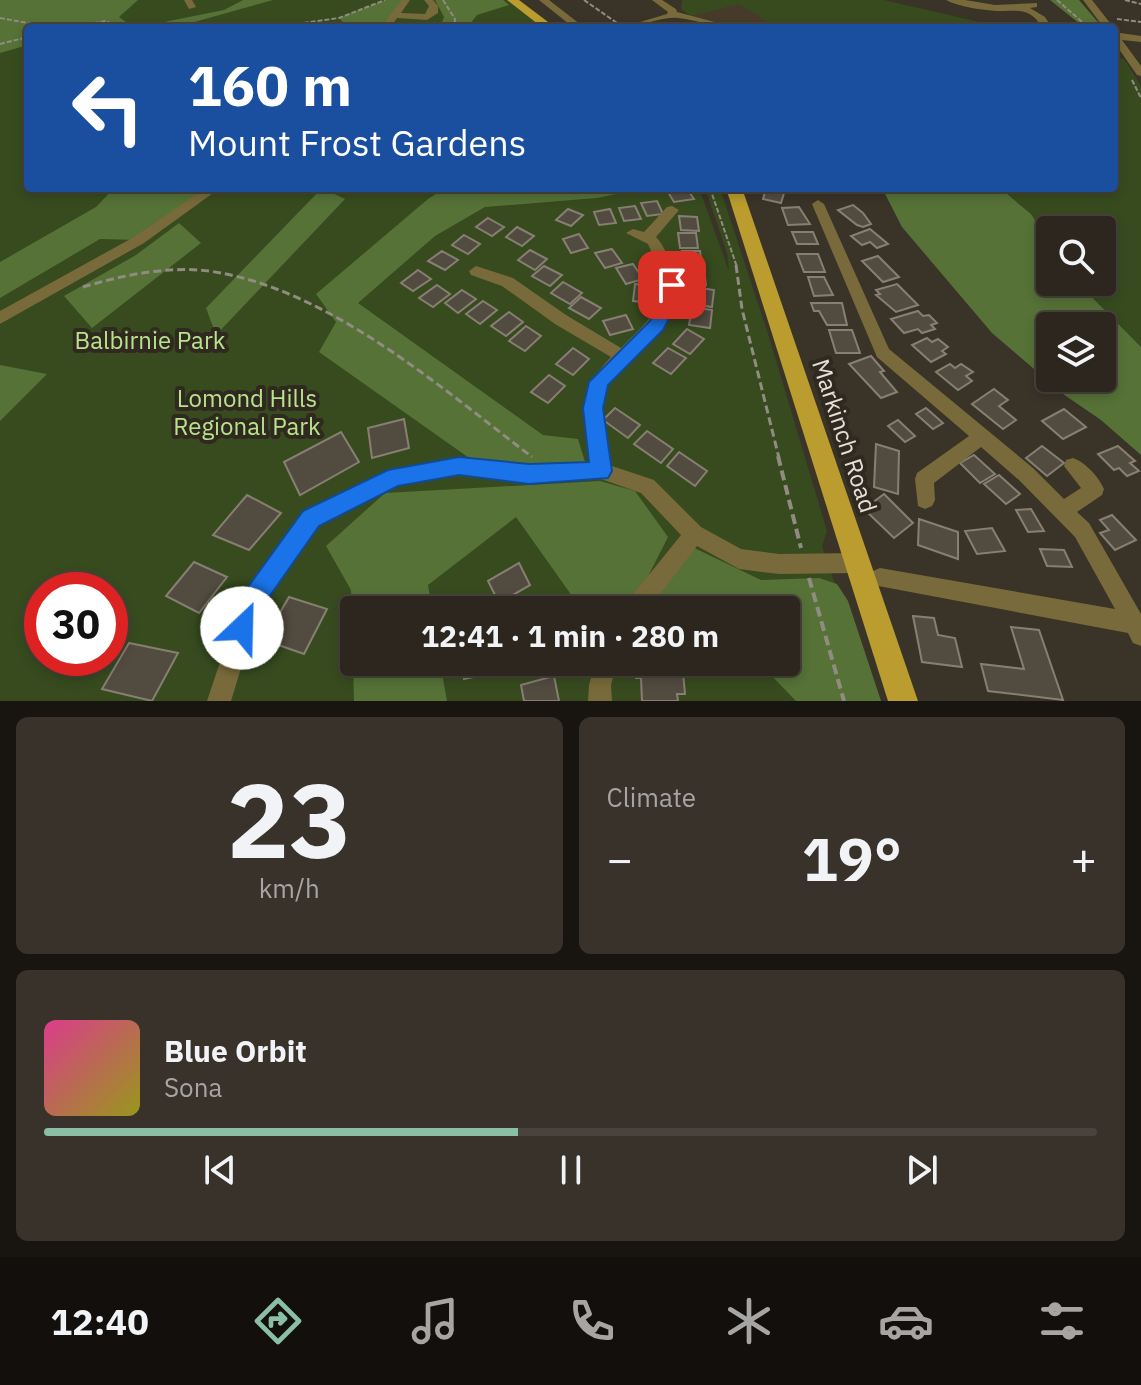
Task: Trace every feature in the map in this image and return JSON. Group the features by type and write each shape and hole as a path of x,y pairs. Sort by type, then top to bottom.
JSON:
{"main road":[{"path":"512,0 543,24"},
{"name":"Markinch Road","path":"735,192 903,701"}],"street":[{"path":"388,24 406,0"},
{"path":"395,15 427,17 433,13 434,6 428,0"},
{"path":"543,0 575,24"},
{"path":"656,0 672,12 717,24"},
{"path":"672,12 675,0"},
{"path":"950,0 995,8 1029,6 1045,24"},
{"path":"1087,0 1106,24"},
{"path":"645,24 672,12"},
{"path":"699,19 704,24"},
{"path":"1118,36 1141,39"},
{"path":"1118,41 1141,73"},
{"path":"0,318 139,240 208,192"},
{"path":"818,204 883,353 1026,474 1082,530 1138,630"},
{"path":"601,471 593,408 599,382 622,356 656,326 667,307 672,285 653,241 640,236 672,210"},
{"path":"476,271 495,274 520,288 549,312 622,356"},
{"path":"925,500 924,479 980,438"},
{"path":"219,701 250,604 311,518 395,477 459,466 529,474 601,471 647,486 694,534 739,559 805,565 858,563"},
{"path":"1063,511 1095,489 1073,466"},
{"path":"646,596 694,534"},
{"path":"880,578 1138,630"},
{"path":"600,701 602,676"}],"path":[{"path":"297,24 339,18 385,0"},
{"path":"443,0 455,19 454,24"},
{"path":"584,0 618,24"},
{"path":"1057,0 1084,24"},
{"path":"1125,0 1141,4"},
{"path":"0,18 34,24"},
{"path":"1101,18 1141,22"},
{"path":"89,24 106,21 112,24"},
{"path":"0,44 24,38"},
{"path":"712,192 742,283 742,309 805,565 844,701"},
{"path":"71,291 136,275 178,271 221,273 257,283 299,299 348,328 414,371 553,473"}],"shaded area":[{"path":"739,3 771,24 700,24 691,16"}],"green space":[{"name":"Lomond Hills Regional Park","path":"0,0 515,0 542,24 24,24 24,192 700,192 729,271 727,253 706,192 721,192 827,531 822,546 875,701 0,701"},
{"path":"0,0 138,0 119,17 129,24 24,24 24,46 0,53"},
{"path":"243,0 273,0 187,24 154,24 224,10"},
{"path":"385,0 406,0 388,24 344,24 339,18"},
{"path":"435,0 503,0 509,5 477,15 470,24 441,24 444,17"},
{"path":"682,0 884,0 988,24 771,24 739,4 691,16 681,9"},
{"path":"1050,0 1079,0 1100,24 1080,24"},
{"path":"1118,57 1125,60 1141,86 1141,347 1116,322 1116,312 1107,312 1091,296 1116,296 1116,216 1036,216 1036,222 1005,192 1118,192"},
{"path":"110,192 208,192 139,240 100,239 0,298 0,262 96,207"},
{"path":"318,192 330,192 345,199 216,335 206,308"},
{"path":"439,192 626,192 597,198 485,207 435,236 358,303 543,435 578,439 585,462 527,465 472,460 319,352 336,322 316,294"},
{"path":"884,192 1005,192 1031,214 1036,222 1036,296 1091,296 1107,312 1036,312 1036,371 992,333 902,227"},
{"path":"179,223 201,243 92,328 64,296 136,255"},
{"path":"1116,322 1141,347 1141,455 1101,420 1061,392 1116,392"},
{"path":"0,365 47,374 0,421"},
{"path":"600,481 635,491 668,537 638,596 572,596 516,517 428,585 430,596 351,596 351,590 326,546 385,493"},
{"path":"686,544 761,580 819,578 837,584 848,601 881,701 796,701 772,676 800,676 800,596 646,596"},
{"path":"353,676 443,676 447,701 354,701"}],"building":[{"path":"668,192 689,192 694,199 674,202"},
{"path":"765,192 784,192 781,203 763,199"},
{"path":"657,201 663,214 647,216 641,203"},
{"path":"853,205 871,224 863,227 857,225 838,210"},
{"path":"635,206 641,219 624,221 619,208"},
{"path":"799,207 810,224 788,225 782,208"},
{"path":"568,209 583,215 571,226 556,220"},
{"path":"610,209 616,223 599,225 594,212"},
{"path":"679,216 697,217 699,231 681,230"},
{"path":"488,218 504,227 492,236 476,227"},
{"path":"517,227 534,236 522,246 506,237"},
{"path":"870,229 888,244 877,248 870,242 862,245 851,236"},
{"path":"792,232 813,232 818,244 797,244"},
{"path":"678,233 696,233 698,248 680,248"},
{"path":"579,234 588,248 571,253 563,239"},
{"path":"464,235 480,244 468,254 452,245"},
{"path":"612,249 622,263 605,268 595,253"},
{"path":"530,250 547,259 535,270 518,260"},
{"path":"442,251 458,260 445,270 428,261"},
{"path":"682,251 700,251 702,267 684,266"},
{"path":"797,254 818,254 825,272 804,272"},
{"path":"878,256 899,277 883,282 862,261"},
{"path":"633,264 643,279 626,284 616,268"},
{"path":"544,266 562,275 550,286 532,276"},
{"path":"685,268 704,269 706,285 687,285"},
{"path":"418,270 431,279 413,291 401,283"},
{"path":"808,277 824,277 833,295 814,296"},
{"path":"563,282 582,293 570,304 551,293"},
{"path":"635,284 655,286 653,303 633,301"},
{"path":"897,284 918,305 896,312 876,295 880,294 876,290"},
{"path":"437,285 450,294 433,307 419,298"},
{"path":"694,287 714,290 712,307 692,304"},
{"path":"462,290 476,299 458,313 445,303"},
{"path":"581,297 601,308 589,319 569,308"},
{"path":"483,301 497,310 480,324 466,314"},
{"path":"811,303 842,303 847,325 827,325"},
{"path":"692,307 712,310 710,328 689,325"},
{"path":"918,311 923,316 929,315 937,323 931,325 935,329 904,333 891,319"},
{"path":"509,312 523,322 506,336 491,326"},
{"path":"626,315 633,329 610,335 603,321"},
{"path":"526,326 541,336 525,351 509,341"},
{"path":"687,329 704,339 690,354 673,344"},
{"path":"829,330 852,330 860,353 836,353"},
{"path":"927,338 932,342 938,339 948,347 942,351 946,354 931,362 912,345"},
{"path":"573,348 589,359 573,375 556,364"},
{"path":"668,348 686,358 671,374 653,363"},
{"path":"871,356 897,392 881,398 849,364"},
{"path":"950,364 955,368 961,364 973,372 966,376 972,381 958,390 936,372"},
{"path":"549,375 565,386 548,403 531,392"},
{"path":"994,389 1008,400 999,406 1016,420 1003,429 972,404"},
{"path":"615,408 640,425 628,438 603,420"},
{"path":"926,408 943,423 933,429 916,414"},
{"path":"1064,409 1086,427 1063,439 1042,421"},
{"path":"404,419 409,448 372,458 368,428"},
{"path":"898,420 915,436 905,442 888,426"},
{"path":"647,431 673,449 661,463 634,444"},
{"path":"341,432 359,462 300,495 284,462"},
{"path":"876,444 899,451 898,494 874,487"},
{"path":"1042,446 1064,463 1047,476 1026,458"},
{"path":"1118,446 1135,461 1130,463 1139,471 1127,476 1119,468 1114,470 1098,454"},
{"path":"679,452 707,471 695,486 667,466"},
{"path":"974,455 995,474 980,483 960,463"},
{"path":"999,475 1020,494 1006,504 984,484"},
{"path":"884,494 913,523 894,538 864,509"},
{"path":"247,495 281,513 249,550 213,535"},
{"path":"1031,509 1044,531 1028,532 1016,510"},
{"path":"1112,515 1136,540 1115,550 1100,533 1109,530 1100,520"},
{"path":"919,519 958,532 958,559 918,545"},
{"path":"992,528 1005,551 977,554 965,531"},
{"path":"1040,549 1064,550 1072,567 1047,566"},
{"path":"194,562 227,577 199,613 166,596"},
{"path":"519,563 530,585 511,596 496,596 488,581"},
{"path":"289,597 327,609 304,654 264,640"},
{"path":"913,616 934,618 938,635 955,638 962,667 922,662"},
{"path":"1011,627 1039,630 1063,700 988,691 981,664 1024,669"},
{"path":"128,645 178,653 152,701 102,689 110,676 128,676"},
{"path":"554,676 559,701 524,701 521,685"},
{"path":"683,676 685,694 677,694 678,701 642,701 641,678 636,678"}],"route":[{"path":"242,628 250,604 311,518 395,477 459,466 529,474 601,471 593,408 599,382 622,356 656,326 667,307 672,285"}],"park label":[{"name":"Balbirnie Park","path":"150,341"}]}
